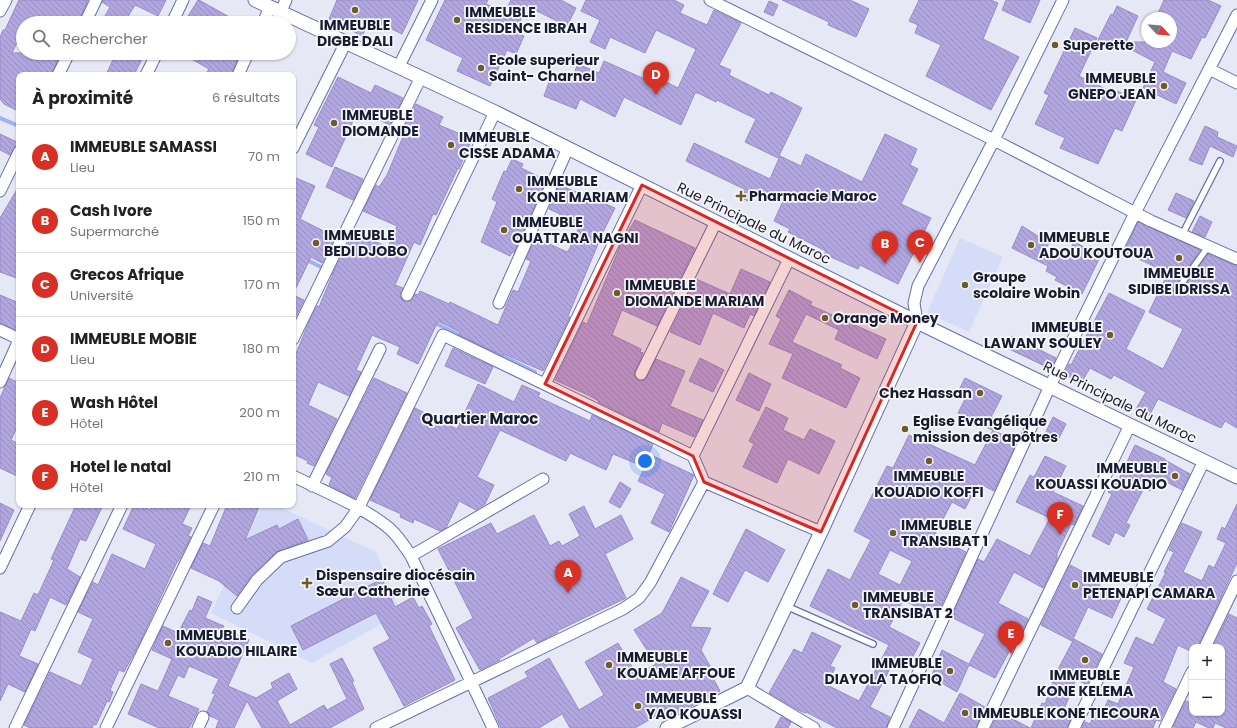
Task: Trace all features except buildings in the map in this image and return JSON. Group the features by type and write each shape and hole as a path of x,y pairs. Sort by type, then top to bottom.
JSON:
{"street":[{"path":"0,11 6,0"},
{"path":"88,16 96,0"},
{"path":"175,16 183,0"},
{"name":"Rue Principale du Maroc","path":"255,0 279,6 346,42 400,66 495,112 917,322 1237,477"},
{"path":"400,66 432,0"},
{"path":"710,0 994,140 1134,213 1237,260"},
{"path":"667,728 747,688 821,532 917,322 914,303 916,290 994,140 1062,0"},
{"path":"269,16 279,6"},
{"path":"893,728 1050,386 1134,213 1237,15"},
{"path":"296,142 346,42"},
{"path":"60,72 66,60"},
{"path":"148,72 154,60"},
{"path":"239,72 245,60"},
{"path":"1209,69 1237,83"},
{"path":"296,333 421,77"},
{"path":"407,295 495,112"},
{"path":"499,303 568,148"},
{"path":"0,191 16,158"},
{"path":"545,384 642,185"},
{"path":"641,374 716,222"},
{"path":"693,456 789,259"},
{"path":"0,330 16,338"},
{"path":"237,608 256,580 281,557 328,541 345,527 358,509 443,335 693,456 704,482 821,532"},
{"path":"0,382 16,347"},
{"path":"312,486 380,349"},
{"path":"983,728 1130,425"},
{"path":"1074,728 1204,461"},
{"path":"296,478 358,509 389,528 398,537 411,556 493,728"},
{"path":"411,556 543,479"},
{"path":"376,728 623,609 639,598 650,582 704,482"},
{"path":"0,568 29,508"},
{"path":"15,728 121,508"},
{"path":"106,728 213,508"},
{"path":"1206,644 1237,581"},
{"path":"1165,728 1189,678"},
{"path":"747,688 814,728"},
{"path":"198,728 204,717"}],"lane":[{"path":"1182,235 1220,161"},
{"path":"1177,290 1208,247"},
{"path":"786,606 873,644"}],"highlighted area":[{"path":"642,185 917,322 821,532 704,482 693,456 545,384"}],"shaded area":[{"name":"Groupe scolaire Wobin","path":"960,238 1003,257 969,332 927,313"},
{"name":"Dispensaire diocésain Sœur Catherine","path":"261,508 282,508 376,552 401,613 312,663 211,613"}],"waterway":[{"path":"0,118 16,125"},
{"path":"305,259 337,275"},
{"path":"433,322 535,372"}],"place":[{"name":"IMMEUBLE DIGBE DALI","path":"355,10"},
{"name":"IMMEUBLE RESIDENCE IBRAH","path":"457,20"},
{"name":"Superette","path":"1055,45"},
{"name":"Ecole superieur Saint- Charnel","path":"481,68"},
{"name":"IMMEUBLE GNEPO JEAN","path":"1164,86"},
{"name":"IMMEUBLE MOBIE","path":"656,95"},
{"name":"IMMEUBLE DIOMANDE","path":"334,123"},
{"name":"IMMEUBLE CISSE ADAMA","path":"451,145"},
{"name":"IMMEUBLE KONE MARIAM","path":"519,189"},
{"name":"Pharmacie Maroc","path":"741,196"},
{"name":"IMMEUBLE OUATTARA NAGNI","path":"504,230"},
{"name":"IMMEUBLE BEDI DJOBO","path":"316,243"},
{"name":"IMMEUBLE ADOU KOUTOUA","path":"1031,245"},
{"name":"IMMEUBLE SIDIBE IDRISSA","path":"1179,258"},
{"name":"Grecos Afrique","path":"920,263"},
{"name":"Cash Ivore","path":"885,264"},
{"name":"Groupe scolaire Wobin","path":"965,285"},
{"name":"IMMEUBLE DIOMANDE MARIAM","path":"617,293"},
{"name":"Orange Money","path":"825,318"},
{"name":"IMMEUBLE LAWANY SOULEY","path":"1110,335"},
{"name":"Chez Hassan","path":"980,393"},
{"name":"Eglise Evangélique mission des apôtres","path":"905,429"},
{"name":"IMMEUBLE KOUADIO KOFFI","path":"929,461"},
{"name":"IMMEUBLE KOUASSI KOUADIO","path":"1175,476"},
{"name":"IMMEUBLE TRANSIBAT 1","path":"893,533"},
{"name":"Hotel le natal","path":"1060,535"},
{"name":"Dispensaire diocésain Sœur Catherine","path":"307,583"},
{"name":"IMMEUBLE PETENAPI CAMARA","path":"1075,585"},
{"name":"IMMEUBLE SAMASSI","path":"568,593"},
{"name":"IMMEUBLE TRANSIBAT 2","path":"855,605"},
{"name":"IMMEUBLE KOUADIO HILAIRE","path":"168,643"},
{"name":"Wash Hôtel","path":"1011,654"},
{"name":"IMMEUBLE KONE KELEMA","path":"1085,660"},
{"name":"IMMEUBLE KOUAME AFFOUE","path":"609,665"},
{"name":"IMMEUBLE DIAYOLA TAOFIQ","path":"950,671"},
{"name":"IMMEUBLE YAO KOUASSI","path":"638,706"},
{"name":"IMMEUBLE KONE TIECOURA","path":"965,713"}],"district":[{"name":"Quartier Maroc","path":"480,419"}]}
